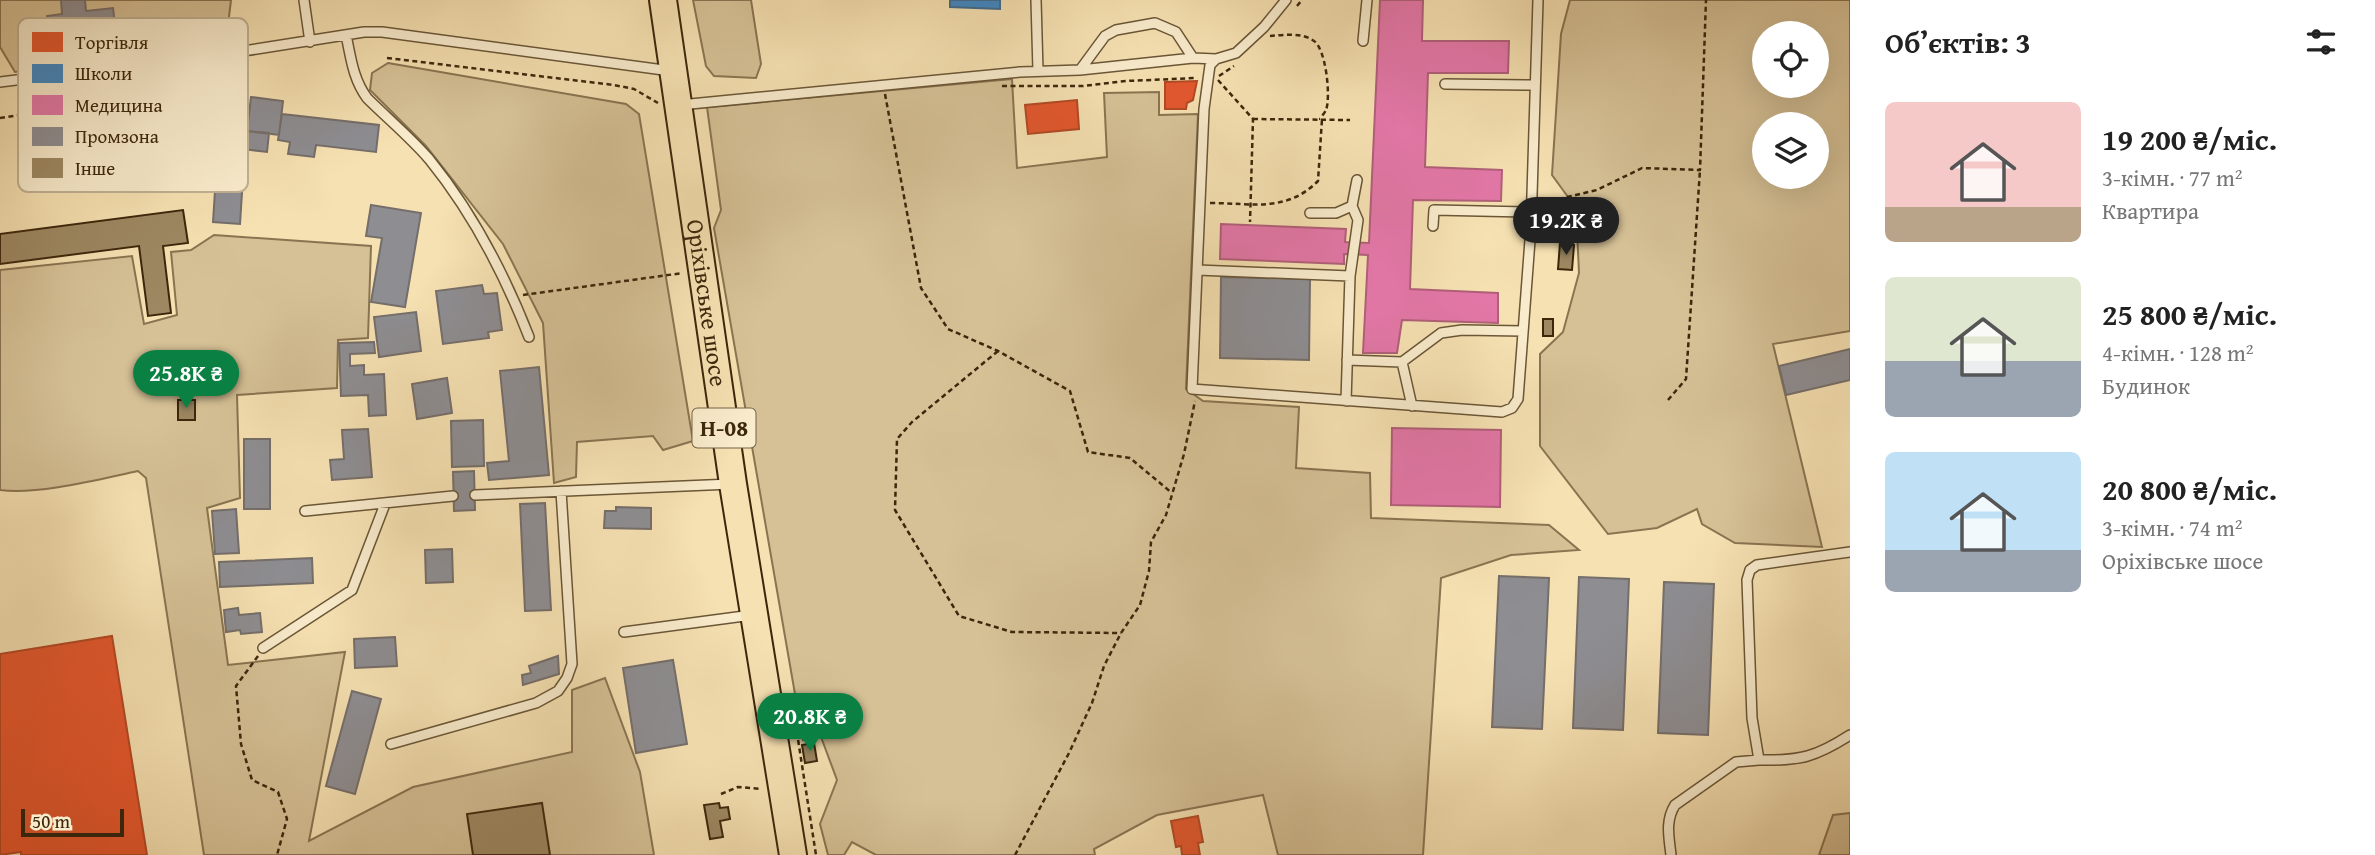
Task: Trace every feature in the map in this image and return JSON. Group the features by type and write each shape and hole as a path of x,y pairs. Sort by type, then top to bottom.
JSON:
{"main road":[{"name":"Оріхівське шосе","path":"663,0 673,72 670,105 793,855"}],"lane":[{"path":"304,0 310,41"},
{"path":"1036,0 1038,71"},
{"path":"670,105 883,84 1080,70 1193,58 1216,59 1236,53 1264,27 1286,0"},
{"path":"1363,41 1367,0"},
{"path":"1216,59 1210,65 1204,108 1192,389 1502,412 1512,408 1518,399 1531,208 1538,0"},
{"path":"1080,70 1105,36 1116,30 1155,23 1176,32 1193,58"},
{"path":"248,50 382,32 673,72"},
{"path":"346,35 354,74 360,88 427,157 459,199 488,245 529,337"},
{"path":"0,82 18,80"},
{"path":"1445,84 1535,85"},
{"path":"1346,401 1350,276 1358,220 1352,206 1357,180"},
{"path":"1310,214 1336,213 1352,206"},
{"path":"1433,226 1434,210 1531,208"},
{"path":"1197,270 1350,276"},
{"path":"1347,360 1402,362 1441,333 1475,330 1523,331"},
{"path":"1402,362 1412,406"},
{"path":"475,495 733,484"},
{"path":"391,744 536,703 558,691 567,678 572,664 561,491"},
{"path":"305,510 453,496"},
{"path":"263,648 352,590 385,504"},
{"path":"1759,760 1752,718 1747,580 1750,570 1757,565 1850,552"},
{"path":"624,632 754,615"},
{"path":"1671,855 1668,824 1675,805 1736,762 1796,760 1815,755 1850,736"}],"path":[{"path":"1668,400 1686,379 1700,170 1706,0"},
{"path":"1210,203 1278,204 1308,191 1318,181 1321,119 1326,111 1324,57 1317,42 1303,36 1267,36"},
{"path":"387,58 614,85 634,89 670,105"},
{"path":"1216,77 1253,119 1250,222"},
{"path":"1002,86 1083,86 1196,78"},
{"path":"883,84 921,288 948,330 998,351 1070,391 1088,452 1130,458 1172,493"},
{"path":"0,118 18,115"},
{"path":"1253,119 1350,120"},
{"path":"1531,208 1597,190 1642,168 1700,170"},
{"path":"513,296 684,273"},
{"path":"998,351 912,422 897,439 895,510 959,617 1013,632 1121,633"},
{"path":"1015,855 1069,753 1092,703 1104,666 1121,633 1140,605 1149,572 1152,542 1166,515 1184,454 1197,391"},
{"path":"263,648 236,685 241,744 252,780 278,792 287,819 278,855"},
{"path":"804,772 816,855"},
{"path":"721,794 738,787 782,792"}],"shaded area":[{"path":"0,0 231,0 229,18 18,18 18,72 15,72 0,47"},
{"path":"693,0 751,0 761,64 756,78 714,76 706,66"},
{"path":"1570,0 1850,0 1850,331 1773,344 1822,547 1735,543 1702,524 1697,509 1657,528 1608,534 1540,446 1540,354 1563,332 1579,273 1576,208 1552,175 1561,34"},
{"path":"388,63 626,104 639,114 693,441 663,450 653,436 577,442 576,477 554,483 543,323 503,244 426,146 370,90 372,73"},
{"path":"1012,79 1017,168 1107,157 1104,93 1159,92 1159,115 1198,114 1186,389 1203,401 1299,407 1296,468 1370,473 1371,518 1549,525 1579,550 1511,555 1441,578 1423,855 1278,855 1263,795 1157,815 1094,849 1095,855 876,855 852,842 844,855 828,855 820,824 837,780 821,737 803,740 714,228 721,210 707,107"},
{"path":"214,235 371,246 368,338 338,340 337,388 237,395 240,498 207,508 228,665 345,652 309,841 413,787 572,752 572,690 605,678 640,772 654,855 204,855 146,478 138,471 50,488 0,490 0,270 132,256 144,324 177,315 171,252 191,250"},
{"path":"1850,813 1850,855 1819,855 1833,815"}],"building: Торгівля":[{"path":"1197,81 1193,100 1187,103 1186,109 1165,109 1165,82"},
{"path":"1077,100 1079,129 1028,134 1025,105"},
{"path":"112,636 147,855 21,855 21,852 0,855 0,654"},
{"path":"1198,816 1203,842 1198,843 1200,855 1182,855 1181,846 1176,847 1171,821"}],"building: Школи":[{"path":"950,0 1000,0 1000,9 950,7"}],"building: Медицина":[{"path":"1380,0 1423,0 1422,41 1509,41 1508,73 1428,73 1425,167 1502,170 1501,201 1413,200 1410,289 1498,293 1498,323 1402,320 1397,353 1363,353 1368,255 1344,254 1344,264 1220,259 1221,224 1346,229 1345,242 1369,243"},
{"path":"1392,428 1501,430 1500,507 1391,505"}],"building: Промзона":[{"path":"61,0 85,0 86,11 113,8 114,18 47,18 62,14"},
{"path":"251,97 283,101 279,135 248,131"},
{"path":"282,114 379,125 376,152 316,145 314,157 288,154 290,142 278,140"},
{"path":"248,131 269,133 267,152 248,150"},
{"path":"215,192 242,192 240,224 213,222"},
{"path":"371,205 421,213 405,307 371,302 382,238 366,236"},
{"path":"1221,277 1310,279 1309,360 1220,358"},
{"path":"482,285 484,294 497,293 502,330 488,332 489,338 443,344 436,291"},
{"path":"416,312 421,351 379,357 374,317"},
{"path":"374,342 375,353 350,354 350,366 364,365 364,375 384,374 386,415 369,416 368,395 341,396 339,343"},
{"path":"1850,349 1850,380 1786,395 1779,366"},
{"path":"539,367 549,475 489,480 487,463 509,461 500,371"},
{"path":"447,378 452,413 417,419 412,384"},
{"path":"483,420 484,466 452,467 451,421"},
{"path":"368,429 372,477 332,480 330,460 344,459 342,430"},
{"path":"244,439 270,439 270,509 244,509"},
{"path":"474,471 475,510 454,511 453,472"},
{"path":"545,503 551,610 525,611 520,504"},
{"path":"616,507 651,508 651,529 604,528 605,511 616,511"},
{"path":"236,509 239,553 215,554 212,511"},
{"path":"452,549 453,582 426,583 425,550"},
{"path":"312,558 313,583 220,587 219,562"},
{"path":"1499,576 1549,578 1542,729 1492,727"},
{"path":"1579,577 1629,579 1623,730 1573,728"},
{"path":"1664,582 1714,584 1708,735 1658,733"},
{"path":"238,608 239,615 260,613 262,632 226,632 224,610"},
{"path":"395,637 397,666 355,668 354,639"},
{"path":"558,656 559,674 523,685 522,675 531,673 529,666"},
{"path":"673,660 687,744 636,753 623,668"},
{"path":"352,691 381,699 355,794 326,786"}],"building: Інше":[{"path":"183,210 188,243 163,246 171,313 148,316 139,246 0,264 0,234"},
{"path":"1560,243 1574,245 1572,270 1558,269"},
{"path":"1543,319 1553,319 1553,336 1543,336"},
{"path":"178,400 195,400 195,420 178,420"},
{"path":"814,743 817,761 805,763 802,745"},
{"path":"542,803 550,855 473,855 467,814"},
{"path":"719,803 720,808 728,807 730,819 720,821 723,837 710,839 704,805"}]}
